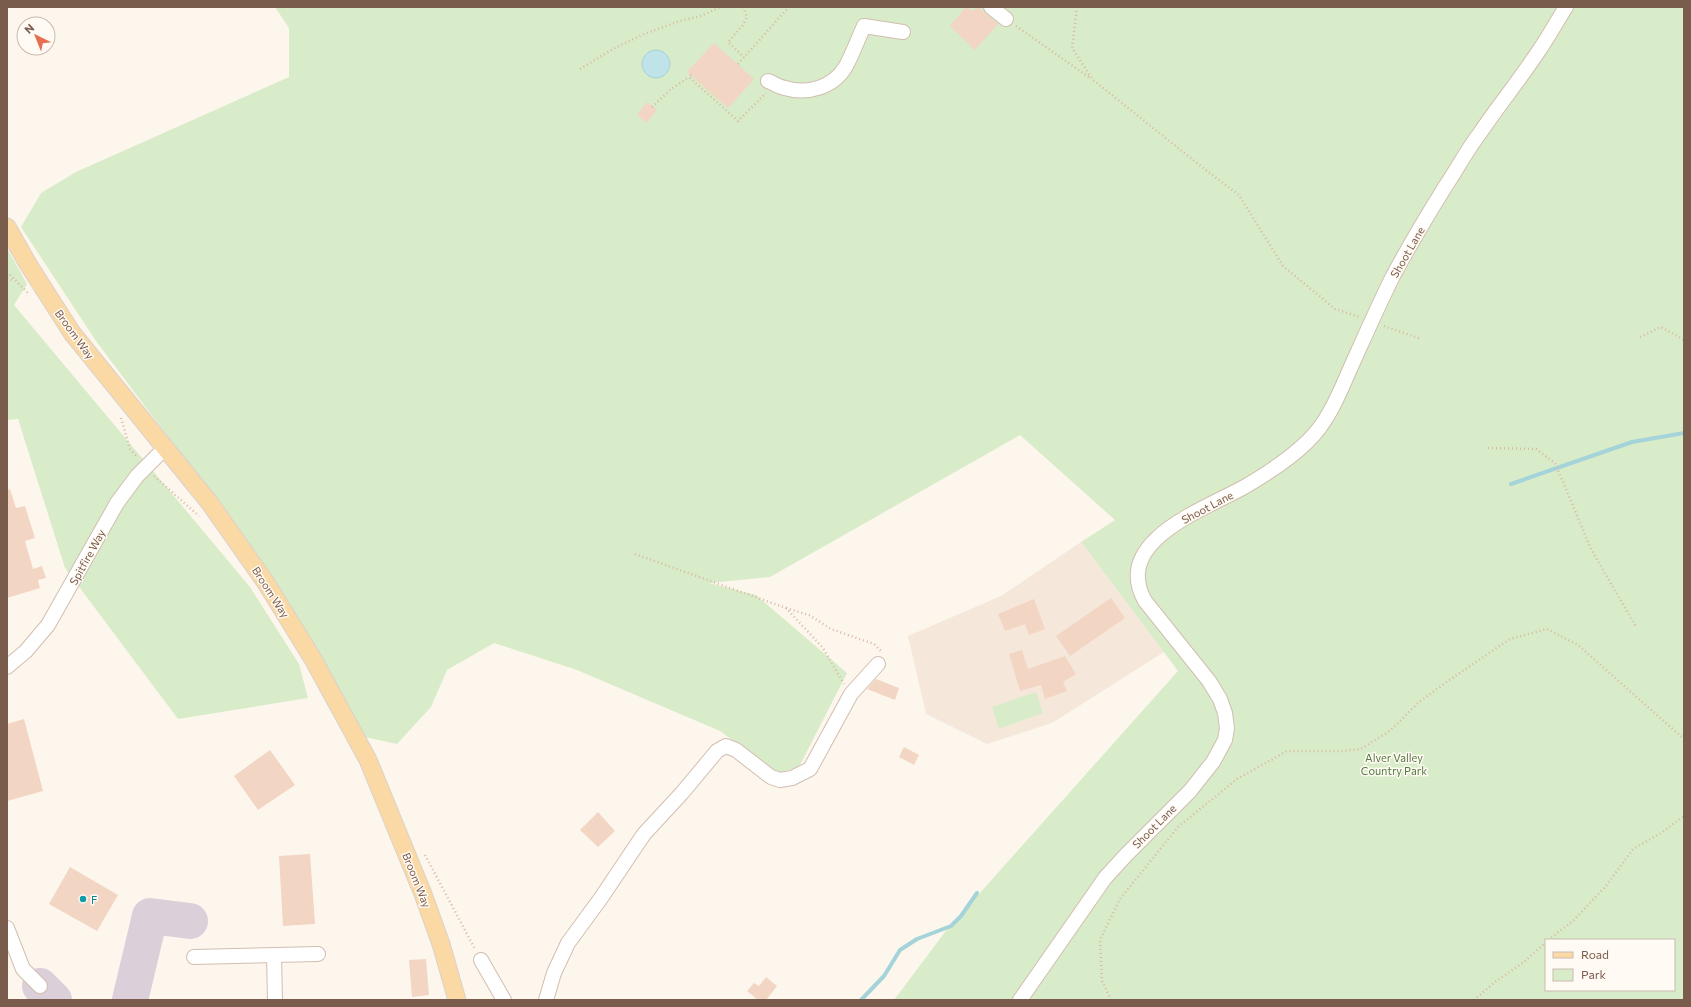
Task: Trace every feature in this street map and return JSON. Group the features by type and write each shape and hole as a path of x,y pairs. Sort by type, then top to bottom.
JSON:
{"main road":[{"name":"Broom Way","path":"7,227 28,264 72,333 166,447 209,502 266,583 313,659 368,760 424,894 441,944 457,1000"}],"street":[{"path":"991,7 1006,19"},
{"name":"Shoot Lane","path":"1020,1000 1105,878 1190,791 1213,762 1225,740 1227,728 1225,713 1212,687 1145,602 1140,593 1137,578 1140,560 1147,549 1162,534 1179,522 1246,486 1290,458 1310,440 1336,402 1393,276 1432,210 1478,134 1540,50 1566,7"},
{"path":"771,82 786,88 808,90 821,87 835,80 846,66 864,26 903,32"},
{"name":"Spitfire Way","path":"7,667 26,651 48,625 117,503 129,485 166,447"},
{"path":"546,1000 554,973 568,943 582,921 600,898 644,834 682,793 717,751 726,746 736,750 771,777 780,780 792,778 810,769 849,697 878,664"},
{"path":"7,928 23,970 40,986"},
{"path":"194,957 318,954"},
{"path":"274,956 275,1000"},
{"path":"481,960 504,1000"}],"path":[{"path":"580,69 614,49 644,34 680,21 701,16 720,7"},
{"path":"743,7 747,17 743,25 728,42 744,58"},
{"path":"1077,7 1072,48 1093,80"},
{"path":"738,64 787,9"},
{"path":"1006,19 1093,80 1238,195 1283,266 1335,309 1421,339"},
{"path":"652,107 670,90 690,76 738,121 771,82"},
{"path":"7,272 31,296"},
{"path":"7,278 16,282"},
{"path":"1640,337 1661,327 1684,340"},
{"path":"118,412 130,449 145,468 204,522"},
{"path":"1488,448 1536,448 1555,463 1591,549 1636,627"},
{"path":"635,554 809,615 831,629 874,644 882,653 878,664"},
{"path":"786,608 823,648 845,685 849,697"},
{"path":"1111,1000 1102,981 1100,940 1120,899 1178,827 1237,779 1287,751 1344,751 1361,749 1391,730 1423,699 1510,639 1547,629 1578,645 1684,739"},
{"path":"1549,939 1574,920 1606,886 1633,849 1661,833 1684,816"},
{"path":"422,851 481,960"},
{"path":"1474,1000 1495,982 1524,962 1545,943"}],"shaded area":[{"path":"1081,542 1164,652 1052,723 987,744 926,714 908,636 1001,596"}],"green space":[{"name":"Alver Valley Country Park","path":"275,7 1684,7 1684,1000 894,1000 945,932 1178,671 1081,542 1115,520 1020,435 770,577 709,583 756,595 847,673 799,767 777,773 720,731 577,670 494,643 447,670 431,707 397,744 360,736 183,457 96,341 21,227 41,193 76,172 289,77 289,28"},
{"path":"7,248 27,284 14,305 250,587 299,664 308,698 178,719 65,568 18,419 7,420"},
{"path":"1036,692 1043,713 999,729 992,707"}],"water":[{"path":"656,50 666,54 670,64 666,74 656,78 646,74 642,64 646,54"}],"building":[{"path":"966,7 973,11 978,7 998,24 975,50 950,26"},
{"path":"714,43 754,79 728,108 687,72"},
{"path":"647,102 657,110 647,123 637,115"},
{"path":"10,489 16,508 25,506 35,538 25,541 33,569 42,566 46,578 38,580 40,588 7,598 7,490"},
{"path":"1111,598 1125,618 1070,656 1056,636"},
{"path":"1034,599 1045,629 1029,635 1025,624 1005,631 998,614"},
{"path":"1022,650 1028,669 1065,656 1076,674 1063,682 1067,691 1045,699 1041,685 1020,691 1009,654"},
{"path":"876,679 899,688 895,700 867,689"},
{"path":"24,719 43,791 7,801 7,724"},
{"path":"904,747 919,755 914,765 899,757"},
{"path":"270,750 295,785 258,810 234,776"},
{"path":"598,812 615,831 598,847 580,830"},
{"path":"310,854 315,924 283,926 279,856"},
{"name":"F","path":"70,867 118,895 97,931 49,904"},
{"path":"426,959 429,995 412,997 409,960"},
{"path":"766,977 777,986 766,1000 758,1000 747,991 754,983 759,986"}],"waterway":[{"path":"1511,484 1632,442 1684,433"},
{"path":"861,1000 884,976 900,950 917,939 951,926 961,916 977,893"}],"taxiway":[{"path":"130,1000 150,916 190,921"},
{"path":"40,986 54,1000"}],"place":[{"name":"F","path":"83,899"}]}
